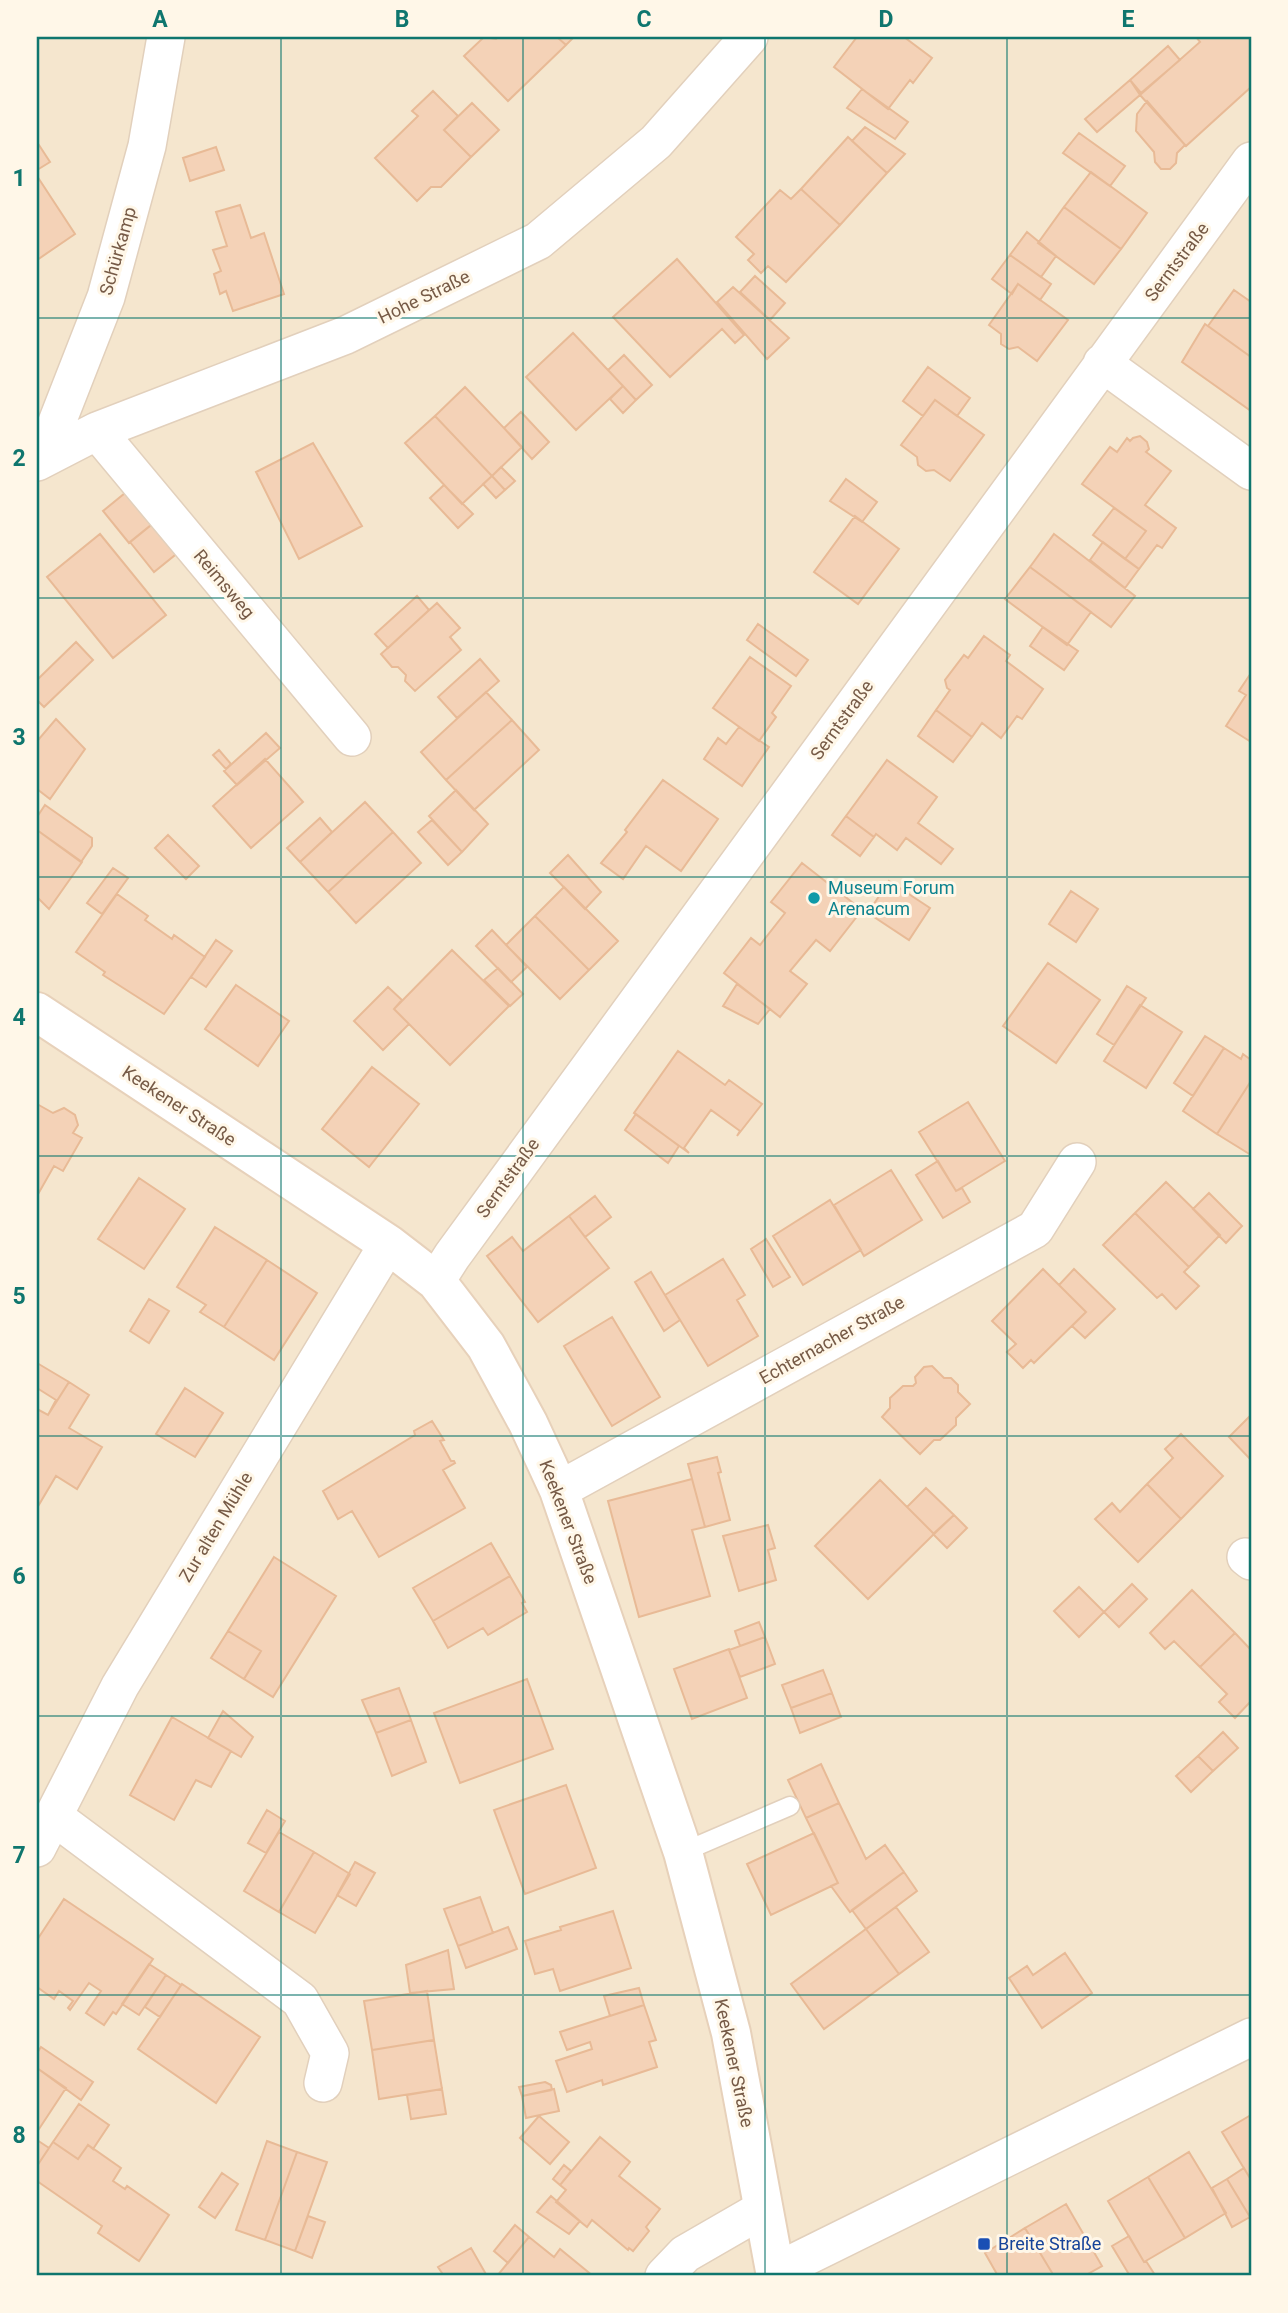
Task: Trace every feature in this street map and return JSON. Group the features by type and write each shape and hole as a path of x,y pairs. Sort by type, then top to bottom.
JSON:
{"main road":[{"name":"Keekener Straße","path":"37,1014 388,1244 436,1281 486,1346 528,1423 559,1490 682,1852 731,2033 776,2274"}],"street":[{"name":"Schürkamp","path":"40,460 106,297 147,146 166,37"},
{"name":"Hohe Straße","path":"40,460 97,432 346,335 538,240 656,142 749,37"},
{"name":"Serntstraße","path":"436,1281 460,1244 1251,161"},
{"path":"1102,363 1251,471"},
{"name":"Reimsweg","path":"97,432 352,737"},
{"name":"Echternacher Straße","path":"559,1490 1035,1229 1077,1162"},
{"name":"Zur alten Mühle","path":"37,1848 120,1686 388,1244"},
{"path":"53,1816 300,2000 330,2053 323,2083"},
{"path":"776,2274 1251,2037"},
{"path":"664,2276 685,2254 763,2209"}],"lane":[{"path":"682,1852 790,1806"}],"shaded area":[{"path":"37,37 1251,37 1251,2276 37,2276"}],"building":[{"path":"484,37 557,37 566,45 508,101 464,56"},
{"path":"557,37 574,37 566,45"},
{"path":"857,37 904,37 932,58 913,83 910,80 888,109 834,67"},
{"path":"1196,37 1251,37 1251,87 1186,146 1140,95 1200,42"},
{"path":"1168,46 1180,60 1141,93 1130,80"},
{"path":"1130,80 1140,95 1097,132 1085,119"},
{"path":"862,89 908,122 895,139 847,108"},
{"path":"433,91 458,116 444,130 471,157 441,187 431,187 417,201 375,158 418,116 412,111"},
{"path":"1147,101 1185,145 1177,153 1176,163 1170,169 1161,169 1155,162 1154,152 1136,131 1137,114"},
{"path":"472,103 499,130 471,157 444,130"},
{"path":"865,127 905,154 887,173 852,141"},
{"path":"1079,133 1125,166 1110,186 1063,153"},
{"path":"848,137 887,173 840,225 801,189"},
{"path":"37,142 50,162 37,170"},
{"path":"216,147 224,170 190,181 183,158"},
{"path":"1091,172 1147,213 1121,249 1064,207"},
{"path":"37,176 75,234 37,260"},
{"path":"801,189 840,225 786,282 768,266 761,273 748,260 754,254 736,237 780,190 791,199"},
{"path":"240,205 251,238 264,233 284,294 233,311 226,291 220,294 214,274 221,271 213,250 227,246 216,212"},
{"path":"1064,207 1121,249 1094,284 1038,243"},
{"path":"1027,232 1056,256 1041,277 1010,255"},
{"path":"1010,255 1051,284 1040,300 1018,284 1012,294 992,279"},
{"path":"677,259 744,335 735,343 722,329 670,377 613,317"},
{"path":"755,276 785,303 770,320 740,292"},
{"path":"1018,284 1068,320 1037,361 1018,347 1009,349 1001,344 1001,334 989,325"},
{"path":"733,287 789,338 767,359 717,302"},
{"path":"1234,290 1251,302 1251,357 1208,326"},
{"path":"1205,324 1251,357 1251,411 1182,362"},
{"path":"573,333 623,386 576,430 526,377"},
{"path":"624,355 652,385 636,400 608,370"},
{"path":"928,367 970,398 957,416 935,400 923,416 903,401"},
{"path":"623,386 636,400 623,413 610,399"},
{"path":"465,387 522,447 492,476 435,416"},
{"path":"935,400 984,435 950,481 934,470 926,471 918,465 917,457 901,445"},
{"path":"521,412 549,442 532,459 504,428"},
{"path":"435,416 492,476 462,504 405,443"},
{"path":"1140,436 1147,442 1149,449 1146,452 1171,471 1145,505 1176,528 1162,548 1157,545 1139,569 1125,559 1146,531 1082,484 1110,447 1117,452 1127,438 1130,441"},
{"path":"313,443 362,526 299,559 256,472"},
{"path":"501,467 515,481 505,490 492,476"},
{"path":"492,476 505,490 496,498 483,484"},
{"path":"846,479 877,502 862,522 830,501"},
{"path":"444,485 473,514 458,528 430,498"},
{"path":"130,489 156,521 129,543 103,511"},
{"path":"1114,508 1146,531 1125,559 1093,535"},
{"path":"855,516 899,549 858,604 814,572"},
{"path":"156,521 180,551 154,572 130,542"},
{"path":"100,534 166,615 113,658 47,577"},
{"path":"1054,534 1135,596 1111,627 1030,567"},
{"path":"1103,542 1139,569 1125,588 1090,560"},
{"path":"1030,567 1091,612 1067,645 1005,599"},
{"path":"417,596 429,610 388,648 375,634"},
{"path":"437,603 460,628 450,637 461,650 415,691 405,681 406,675 398,667 392,667 381,654"},
{"path":"758,624 808,660 796,676 747,640"},
{"path":"1043,627 1078,651 1064,670 1030,646"},
{"path":"984,636 1010,655 1006,661 1043,689 1022,719 1017,716 1001,738 982,723 972,737 936,710 950,690 945,680 964,655 968,658"},
{"path":"76,642 93,660 44,707 37,700 37,680"},
{"path":"750,657 791,686 772,713 776,717 759,741 713,708"},
{"path":"480,659 499,681 457,718 438,697"},
{"path":"1251,673 1251,742 1226,726 1246,695 1239,691"},
{"path":"486,692 512,720 446,780 421,752"},
{"path":"936,710 972,737 953,762 918,736"},
{"path":"56,719 85,749 50,799 37,789 37,738 39,739"},
{"path":"512,720 539,750 474,810 446,780"},
{"path":"739,727 769,747 742,786 704,759 718,738 726,744"},
{"path":"266,733 280,748 237,785 224,771"},
{"path":"219,750 231,764 226,769 213,755"},
{"path":"265,759 303,802 251,848 213,806"},
{"path":"887,760 937,797 918,823 953,849 941,864 906,838 897,850 846,816"},
{"path":"663,780 718,819 681,871 646,846 623,879 601,863 627,832 625,830"},
{"path":"456,790 488,824 462,852 429,816"},
{"path":"365,802 393,832 328,892 300,862"},
{"path":"45,805 92,838 92,846 81,862 37,830 37,817"},
{"path":"846,816 874,837 860,856 832,835"},
{"path":"320,818 332,832 300,862 287,848"},
{"path":"432,820 462,852 448,865 418,832"},
{"path":"37,830 82,862 49,909 37,897"},
{"path":"393,832 421,863 356,923 328,892"},
{"path":"168,835 199,866 186,879 155,848"},
{"path":"568,855 601,892 585,909 550,873"},
{"path":"802,863 862,910 830,951 816,940 790,971 807,984 780,1017 724,973 751,938 760,945 785,913 771,902"},
{"path":"113,868 128,878 102,914 87,903"},
{"path":"889,881 930,908 909,940 868,913"},
{"path":"564,887 618,941 589,970 535,916"},
{"path":"1071,891 1098,909 1076,942 1049,924"},
{"path":"117,894 148,916 145,920 172,939 174,935 205,957 164,1014 103,975 105,972 76,952"},
{"path":"535,916 589,970 560,999 506,945"},
{"path":"492,930 527,967 511,982 476,946"},
{"path":"216,940 232,951 206,987 191,977"},
{"path":"452,950 509,1006 450,1065 394,1009"},
{"path":"1048,963 1100,1000 1056,1063 1003,1026"},
{"path":"498,968 523,994 510,1006 484,980"},
{"path":"737,984 770,1009 758,1024 723,1006"},
{"path":"236,985 289,1021 258,1066 205,1029"},
{"path":"1127,986 1146,998 1114,1045 1097,1034"},
{"path":"388,987 402,1000 394,1009 409,1024 383,1050 354,1021"},
{"path":"1140,1005 1182,1032 1146,1088 1104,1061"},
{"path":"1205,1036 1224,1048 1193,1096 1174,1083"},
{"path":"1224,1048 1241,1059 1243,1054 1251,1060 1251,1081 1217,1134 1183,1111"},
{"path":"678,1051 725,1085 729,1080 762,1104 737,1136 740,1131 711,1110 684,1148 689,1153 634,1113"},
{"path":"372,1067 419,1104 369,1167 322,1129"},
{"path":"1251,1081 1251,1155 1217,1134"},
{"path":"968,1102 1005,1161 956,1191 919,1132"},
{"path":"37,1104 53,1113 64,1108 75,1115 78,1125 73,1133 82,1138 63,1171 54,1166 37,1196"},
{"path":"636,1114 679,1146 668,1163 625,1130"},
{"path":"938,1161 956,1191 962,1188 970,1202 943,1218 916,1175"},
{"path":"891,1170 922,1220 864,1256 834,1205"},
{"path":"139,1178 185,1209 144,1269 98,1239"},
{"path":"1166,1182 1220,1235 1189,1267 1135,1213"},
{"path":"1209,1193 1242,1226 1226,1243 1193,1209"},
{"path":"595,1196 611,1217 585,1237 569,1216"},
{"path":"830,1200 861,1250 803,1285 773,1236"},
{"path":"1135,1213 1189,1267 1184,1272 1199,1286 1176,1309 1162,1294 1157,1298 1103,1245"},
{"path":"569,1216 609,1268 538,1322 487,1256 512,1237 523,1251"},
{"path":"215,1227 267,1260 224,1327 200,1312 206,1305 177,1287"},
{"path":"766,1239 790,1277 773,1287 751,1249"},
{"path":"723,1259 745,1295 737,1300 758,1336 708,1366 665,1295"},
{"path":"267,1260 317,1293 274,1360 224,1327"},
{"path":"1043,1269 1086,1312 1034,1363 1031,1360 1023,1368 1007,1352 1016,1344 992,1321"},
{"path":"1074,1269 1115,1309 1085,1338 1072,1326 1086,1312 1059,1285"},
{"path":"651,1272 680,1320 664,1331 635,1282"},
{"path":"149,1299 169,1311 149,1343 130,1331"},
{"path":"612,1317 660,1397 612,1426 564,1346"},
{"path":"37,1363 69,1382 48,1415 56,1400 37,1388"},
{"path":"932,1366 944,1378 951,1378 958,1385 958,1392 970,1404 956,1418 956,1425 940,1440 934,1440 920,1454 882,1417 890,1408 890,1398 903,1386 913,1386 916,1383 915,1377 924,1367"},
{"path":"69,1382 89,1395 69,1428 102,1447 77,1489 56,1476 37,1508 37,1409 48,1415"},
{"path":"185,1388 223,1413 195,1457 156,1434"},
{"path":"1251,1415 1251,1460 1229,1437"},
{"path":"432,1421 444,1440 440,1441 451,1461 455,1463 443,1470 465,1508 379,1557 352,1511 338,1519 323,1491 415,1435 414,1431"},
{"path":"1181,1434 1223,1476 1181,1519 1147,1484 1173,1458 1165,1449"},
{"path":"717,1457 721,1472 718,1473 730,1520 705,1527 688,1464"},
{"path":"692,1479 705,1527 692,1530 710,1596 639,1617 608,1501"},
{"path":"880,1480 934,1534 868,1599 815,1546"},
{"path":"1147,1484 1181,1519 1138,1562 1095,1519 1112,1503 1120,1512"},
{"path":"926,1488 954,1515 934,1534 907,1507"},
{"path":"954,1515 967,1528 947,1548 933,1534"},
{"path":"768,1525 775,1548 768,1550 776,1580 739,1591 723,1536"},
{"path":"491,1543 510,1576 433,1621 413,1588"},
{"path":"274,1557 336,1596 273,1697 244,1679 261,1651 228,1631"},
{"path":"510,1576 525,1602 522,1603 527,1612 488,1635 483,1628 448,1648 433,1621"},
{"path":"1132,1584 1147,1599 1119,1627 1104,1612"},
{"path":"1079,1587 1104,1612 1079,1637 1054,1611"},
{"path":"1192,1590 1235,1633 1200,1667 1174,1641 1165,1649 1150,1633"},
{"path":"759,1622 765,1637 740,1646 735,1631"},
{"path":"228,1631 261,1651 244,1679 211,1658"},
{"path":"1235,1633 1251,1650 1251,1701 1235,1718 1219,1702 1227,1694 1200,1667"},
{"path":"765,1637 775,1664 740,1677 729,1650"},
{"path":"729,1649 747,1698 692,1719 674,1669"},
{"path":"823,1670 832,1693 791,1708 782,1685"},
{"path":"527,1679 553,1749 460,1783 434,1713"},
{"path":"399,1688 411,1720 376,1733 362,1700"},
{"path":"832,1693 841,1717 800,1733 791,1708"},
{"path":"223,1711 253,1737 241,1757 208,1738"},
{"path":"172,1717 231,1751 211,1787 196,1780 174,1820 130,1795"},
{"path":"411,1720 426,1762 392,1776 376,1733"},
{"path":"1223,1732 1238,1748 1213,1771 1198,1756"},
{"path":"1198,1756 1213,1771 1191,1792 1176,1776"},
{"path":"821,1764 839,1803 806,1818 788,1780"},
{"path":"566,1785 596,1868 525,1894 494,1810"},
{"path":"839,1803 866,1859 885,1845 904,1872 850,1912 831,1886 838,1883 806,1818"},
{"path":"267,1810 285,1821 266,1853 248,1843"},
{"path":"279,1832 314,1852 279,1912 244,1891"},
{"path":"814,1833 838,1883 771,1915 747,1864"},
{"path":"314,1852 350,1874 315,1933 279,1912"},
{"path":"355,1862 375,1873 356,1906 337,1895"},
{"path":"904,1872 917,1891 866,1929 852,1910"},
{"path":"480,1897 493,1933 458,1946 444,1909"},
{"path":"64,1899 153,1959 116,2014 113,2012 104,2025 86,2013 101,1991 89,1983 70,2010 68,2008 73,2001 59,1991 54,1999 37,1987 37,1940"},
{"path":"896,1907 929,1952 899,1974 866,1929"},
{"path":"613,1911 631,1968 560,1991 553,1969 535,1974 525,1941"},
{"path":"508,1927 517,1949 466,1968 458,1946"},
{"path":"866,1929 899,1974 824,2029 791,1984"},
{"path":"448,1950 454,1989 410,1993 406,1965"},
{"path":"1065,1953 1092,1993 1042,2028 1009,1978 1027,1966 1033,1975"},
{"path":"149,1964 166,1975 139,2015 122,2004"},
{"path":"166,1975 181,1985 160,2017 145,2007"},
{"path":"182,1984 260,2037 216,2103 138,2049"},
{"path":"639,1988 644,2005 610,2016 604,1996"},
{"path":"427,1991 434,2040 372,2050 364,2001"},
{"path":"644,2005 656,2040 649,2042 657,2067 603,2085 602,2080 567,2092 556,2061 592,2049 590,2042 567,2050 560,2032"},
{"path":"434,2040 442,2089 379,2099 372,2050"},
{"path":"41,2047 93,2082 81,2100 37,2068 37,2053"},
{"path":"37,2068 66,2088 37,2132"},
{"path":"545,2082 551,2085 552,2090 522,2096 519,2087"},
{"path":"442,2089 446,2114 411,2119 407,2095"},
{"path":"554,2089 559,2111 526,2118 522,2096"},
{"path":"79,2104 109,2125 93,2149 88,2145 78,2159 53,2142"},
{"path":"1251,2115 1251,2180 1222,2132"},
{"path":"539,2116 569,2142 550,2164 520,2138"},
{"path":"600,2137 630,2162 619,2176 660,2209 646,2227 649,2231 633,2251 629,2248 628,2250 592,2220 587,2227 556,2202 566,2190 560,2185"},
{"path":"37,2140 49,2148 37,2166"},
{"path":"267,2141 297,2152 265,2240 236,2230"},
{"path":"53,2142 78,2159 88,2145 121,2168 113,2181 125,2189 127,2186 169,2215 139,2261 98,2233 102,2226 37,2181 37,2166"},
{"path":"297,2152 327,2162 295,2251 265,2240"},
{"path":"1189,2152 1226,2213 1185,2238 1148,2177"},
{"path":"564,2165 571,2171 560,2185 553,2179"},
{"path":"1244,2168 1251,2180 1250,2217 1227,2179"},
{"path":"222,2173 238,2184 215,2218 199,2207"},
{"path":"1148,2177 1185,2238 1144,2262 1108,2201"},
{"path":"1227,2179 1250,2217 1232,2227 1212,2188"},
{"path":"551,2196 580,2221 569,2234 537,2212"},
{"path":"1066,2204 1102,2266 1084,2276 1054,2276 1025,2228"},
{"path":"308,2216 325,2222 312,2258 295,2251"},
{"path":"515,2225 529,2237 508,2263 494,2251"},
{"path":"1025,2228 1054,2276 998,2276 985,2253"},
{"path":"1129,2236 1155,2275 1130,2276 1112,2246"},
{"path":"529,2237 554,2257 560,2249 593,2276 497,2276"},
{"path":"471,2248 487,2276 444,2276 438,2267"}],"place":[{"name":"Museum Forum Arenacum","path":"814,898"},
{"name":"Breite Straße","path":"984,2244"}]}
